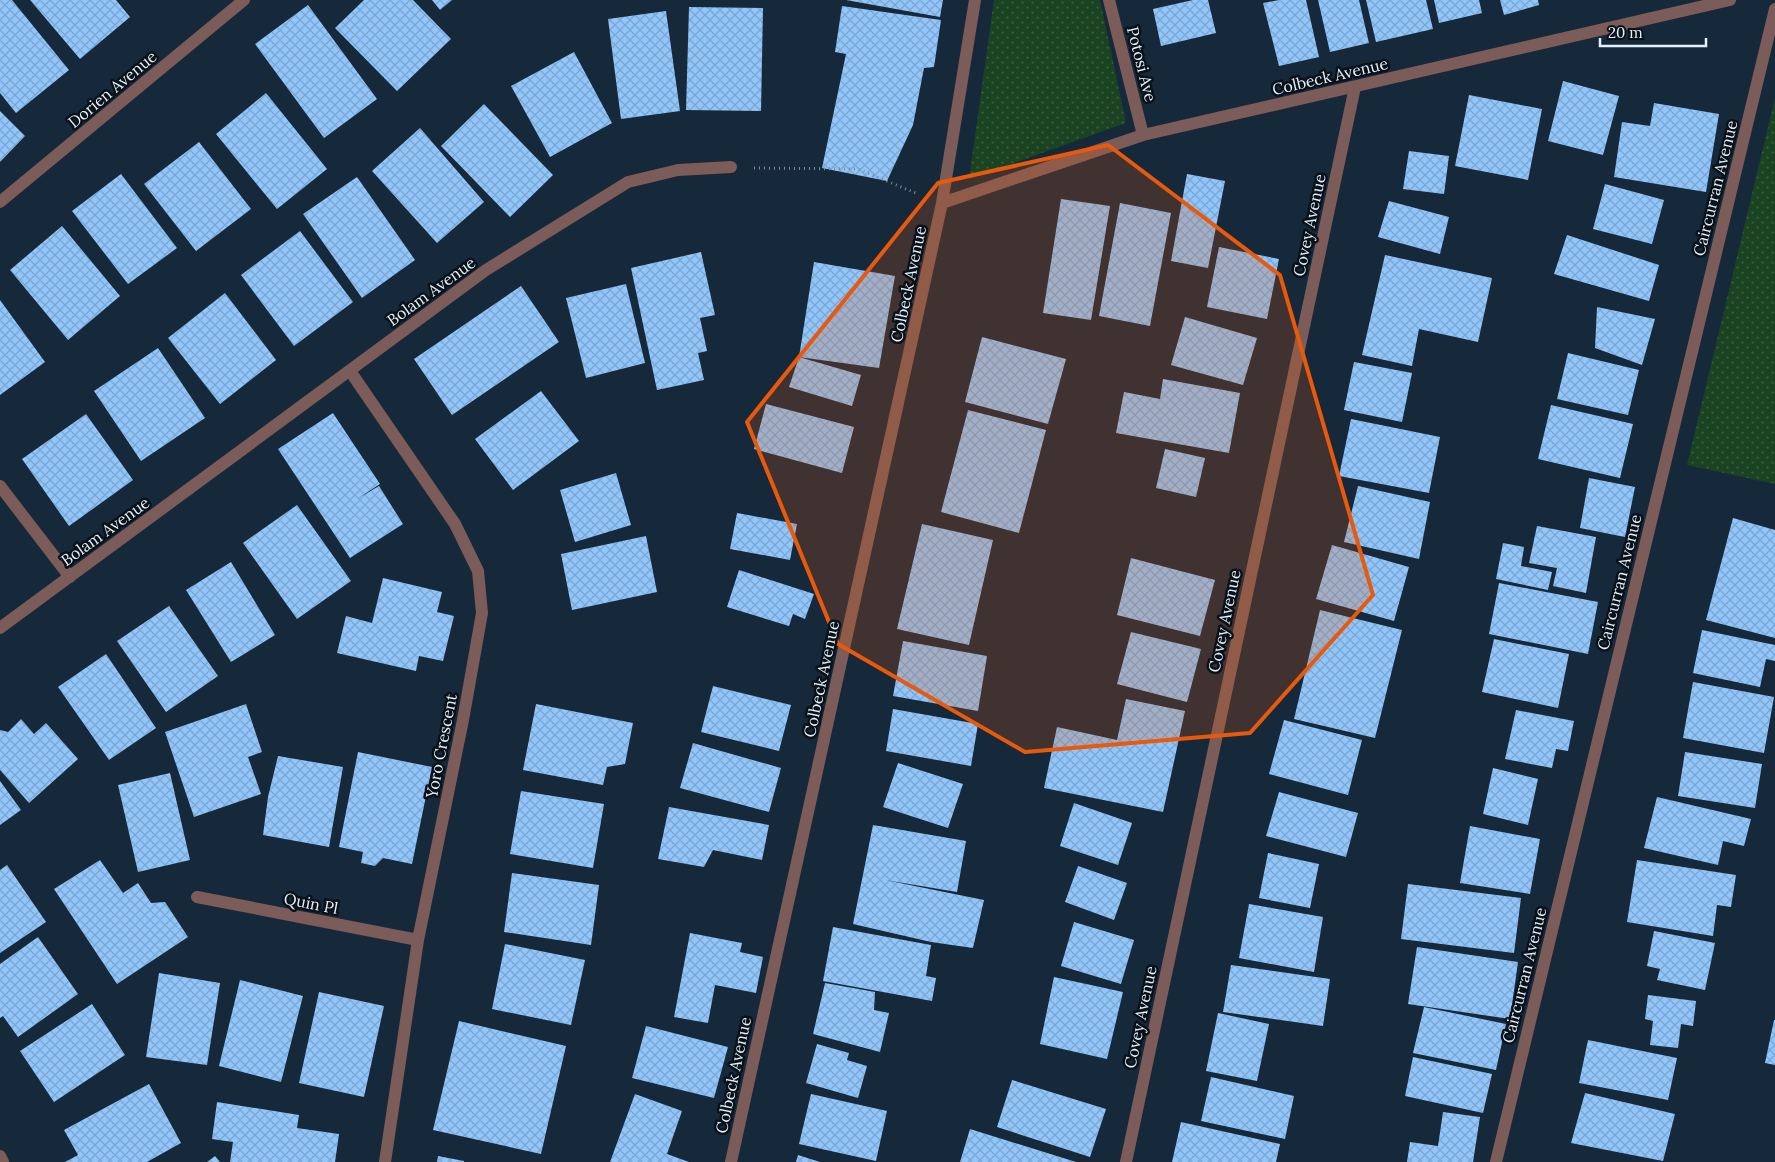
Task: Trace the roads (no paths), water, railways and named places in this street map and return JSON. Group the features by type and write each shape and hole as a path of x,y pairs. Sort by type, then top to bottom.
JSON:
{"street":[{"name":"Dorien Avenue","path":"0,202 244,0"},
{"name":"Colbeck Avenue","path":"731,1162 942,203 975,0"},
{"name":"Potosi Ave","path":"1109,0 1143,136"},
{"name":"Colbeck Avenue","path":"942,203 1143,136 1730,0"},
{"name":"Caircurran Avenue","path":"1496,1162 1775,9"},
{"name":"Covey Avenue","path":"1126,1162 1355,87"},
{"name":"Bolam Avenue","path":"0,628 486,270 628,182 678,170 731,167"},
{"name":"Yoro Crescent","path":"350,371 454,524 478,571 482,613 463,720 418,940 385,1162"},
{"path":"0,486 70,577"},
{"name":"Quin Pl","path":"197,897 418,940"},
{"path":"0,1156 3,1162"}]}
